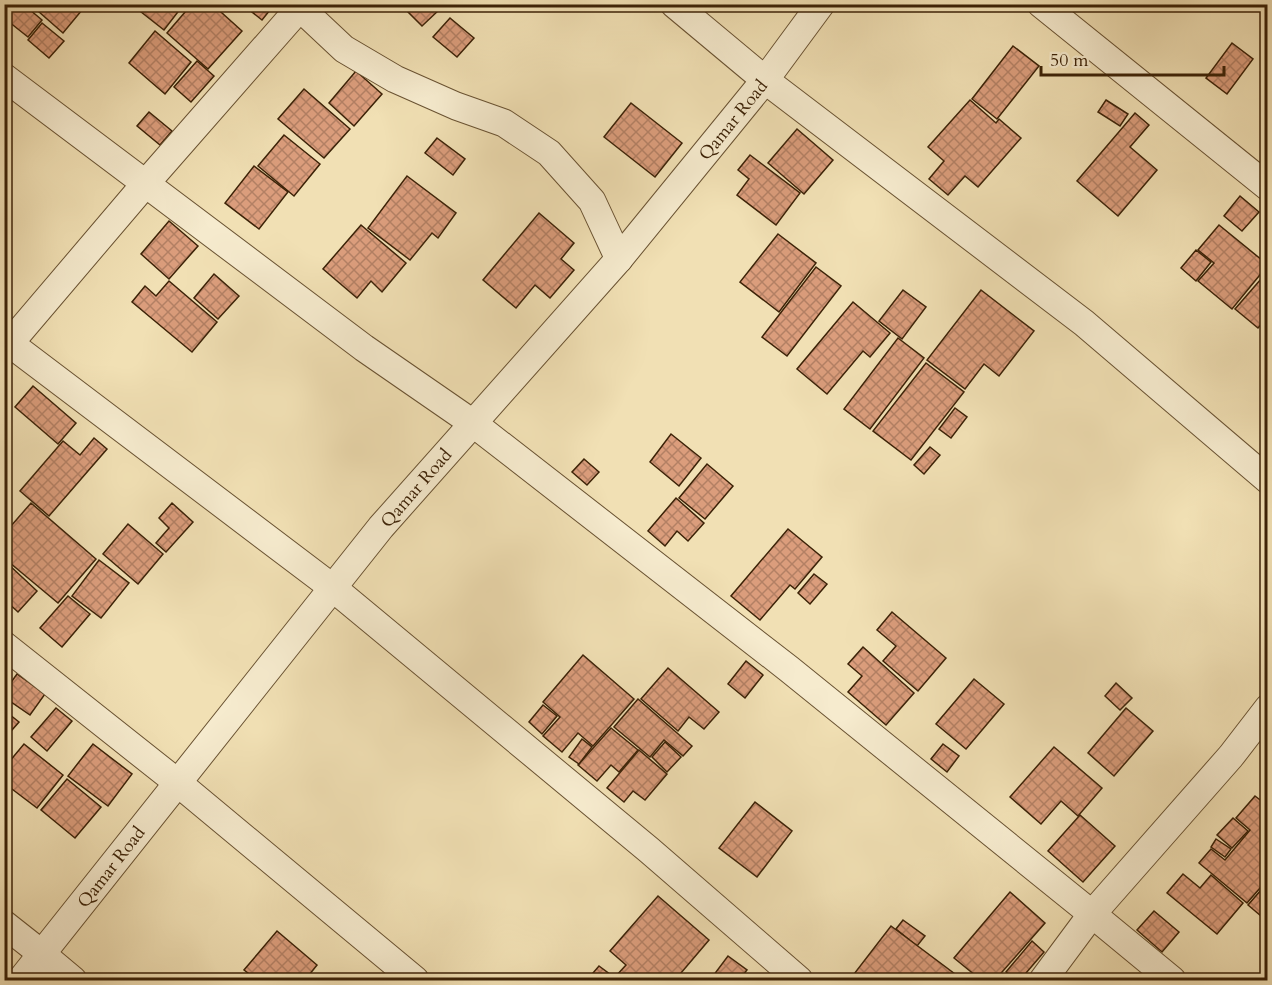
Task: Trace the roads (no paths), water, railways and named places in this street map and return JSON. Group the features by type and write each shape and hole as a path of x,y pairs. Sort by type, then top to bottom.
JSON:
{"street":[{"path":"674,4 765,80 1084,323 1268,480"},
{"name":"Qamar Road","path":"21,981 381,527 619,259 765,80 821,4"},
{"path":"1041,4 1268,187"},
{"path":"619,259 592,201 549,153 504,123 456,106 395,79 344,49 300,6 6,344 333,588 649,850 799,981"},
{"path":"4,77 364,348 474,423 789,669 1172,981"},
{"path":"4,645 178,783 415,981"},
{"path":"1044,981 1092,914 1231,756 1268,708"},
{"path":"4,924 73,981"}]}
